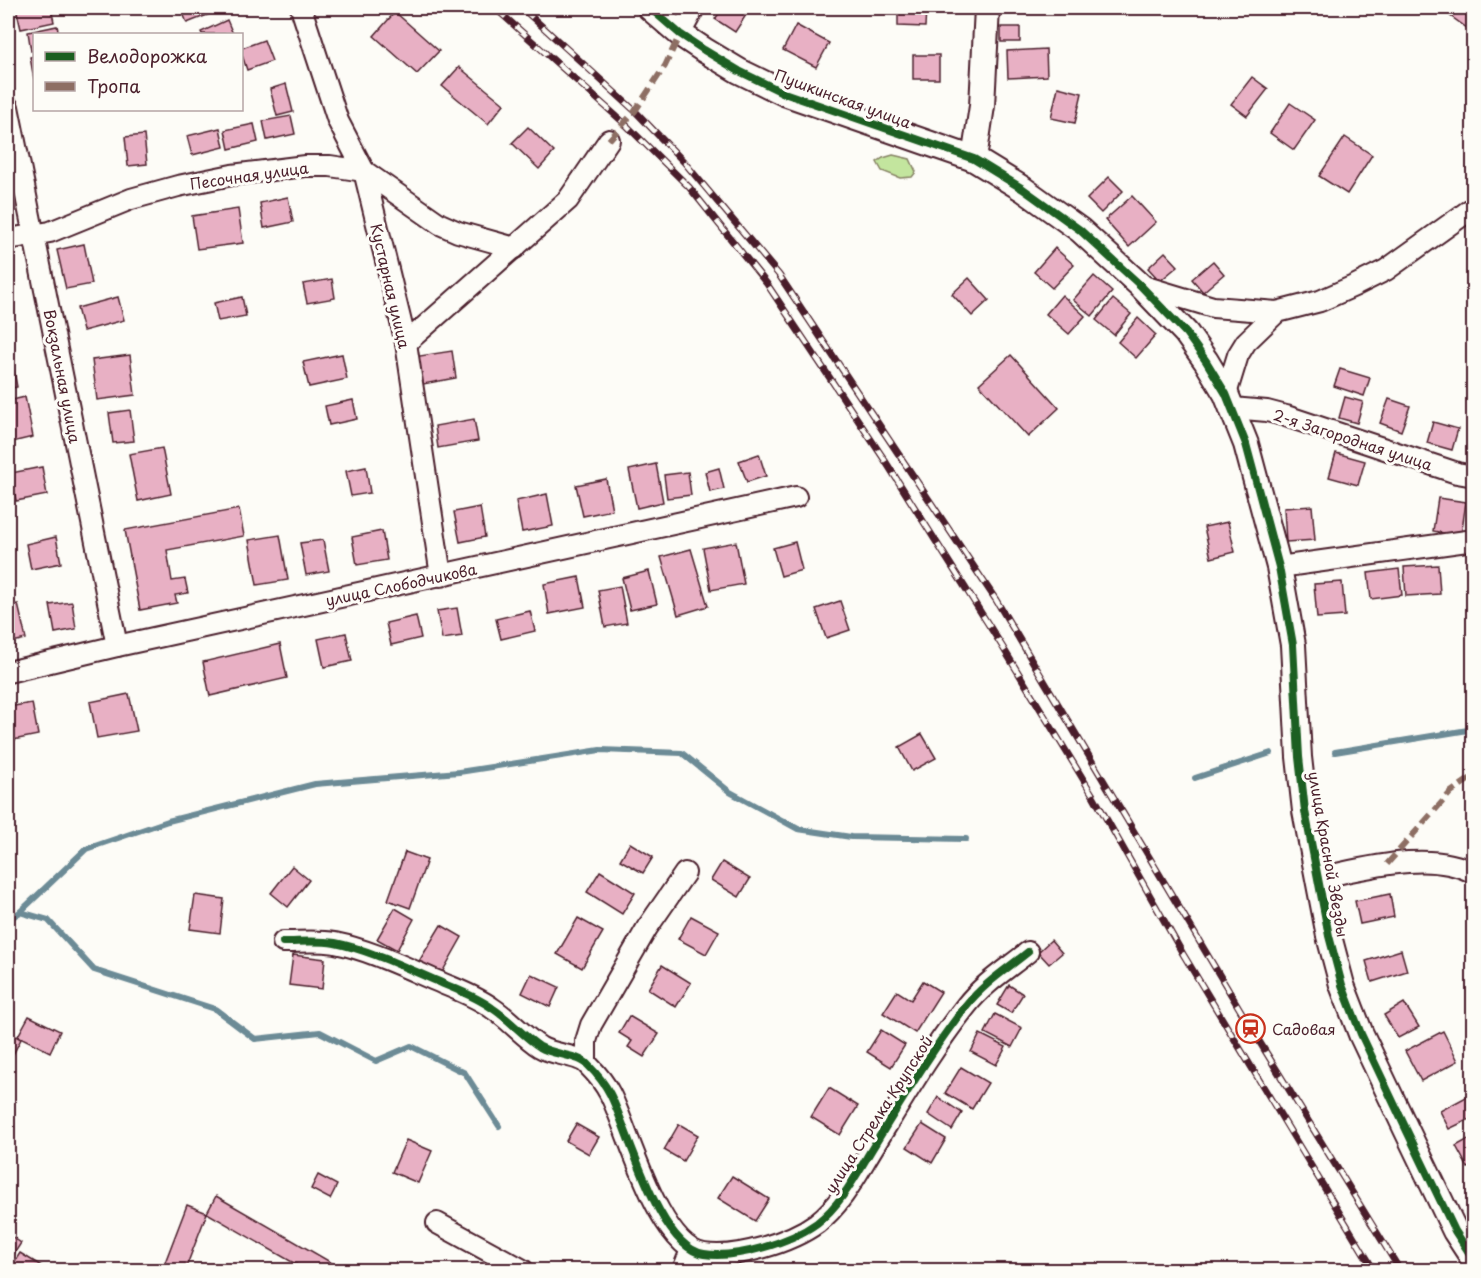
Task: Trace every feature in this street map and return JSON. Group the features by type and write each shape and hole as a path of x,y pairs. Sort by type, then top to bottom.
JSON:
{"street":[{"name":"Кустарная улица","path":"301,8 338,121 364,171 406,343 441,576"},
{"name":"Пушкинская улица","path":"650,8 681,34 739,71 784,93 974,159 1023,189 1080,230 1140,285"},
{"path":"681,34 694,8"},
{"path":"974,159 982,106 987,8"},
{"name":"Вокзальная улица","path":"8,107 117,646"},
{"path":"406,343 568,200 609,140"},
{"name":"Песочная улица","path":"8,238 34,236 67,226 151,192 232,175 305,166 330,166 364,171 440,224 458,232 515,248"},
{"path":"1140,285 1213,307 1278,312 1320,301 1386,270 1473,207"},
{"name":"улица Красной Звезды","path":"1140,285 1186,333 1206,361 1229,401 1258,483 1280,567 1293,645 1299,757 1305,811 1329,936 1342,985 1361,1034 1455,1231 1473,1260"},
{"path":"1229,401 1238,354 1246,342 1278,312"},
{"name":"2-я Загородная улица","path":"1229,401 1286,416 1457,473 1473,476"},
{"name":"улица Слободчикова","path":"8,672 796,497"},
{"path":"1280,567 1473,540"},
{"path":"1317,878 1387,864 1422,862 1449,864 1473,873"},
{"path":"683,1270 691,1250 681,1241 651,1196 609,1093 586,1061 586,1041 591,1025 647,928 685,873"},
{"path":"283,942 334,943 378,956 477,999 493,1008 540,1047 553,1053 586,1061"},
{"name":"улица Стрелка Крупской","path":"691,1250 704,1254 717,1254 765,1247 789,1240 817,1222 840,1200 929,1057 967,1004 983,987 1028,952"},
{"path":"437,1224 524,1270"}],"green space":[{"path":"893,155 910,159 916,172 912,177 900,178 882,171 877,162"}],"building":[{"path":"16,8 51,8 54,22 21,29"},
{"path":"181,8 219,8 220,10 187,23"},
{"path":"723,8 733,8 746,15 735,32 715,19"},
{"path":"898,8 926,8 925,27 898,26"},
{"path":"1445,8 1474,8 1474,33 1442,10"},
{"path":"395,12 439,51 417,74 374,36"},
{"path":"227,20 233,33 202,33"},
{"path":"796,25 829,43 816,67 783,50"},
{"path":"57,26 59,33 33,33 33,50 31,51 28,32"},
{"path":"1001,27 1020,27 1020,42 1001,42"},
{"path":"264,40 272,61 247,70 243,58 243,48"},
{"path":"1046,49 1047,76 1008,78 1007,51"},
{"path":"913,55 939,55 939,79 913,79"},
{"path":"33,56 33,74 30,57"},
{"path":"459,67 504,104 488,124 442,86"},
{"path":"1252,77 1268,89 1247,116 1231,104"},
{"path":"286,84 293,112 277,116 270,89"},
{"path":"1058,87 1082,93 1075,123 1051,118"},
{"path":"1290,103 1315,120 1294,150 1270,133"},
{"path":"291,116 295,134 267,140 263,121"},
{"path":"254,124 258,142 229,149 225,130"},
{"path":"528,127 554,152 539,169 512,143"},
{"path":"220,128 224,147 192,155 187,136"},
{"path":"144,135 147,164 128,166 125,137"},
{"path":"1345,137 1372,155 1347,194 1319,176"},
{"path":"1109,177 1123,191 1101,213 1087,199"},
{"path":"1132,196 1156,222 1129,247 1105,220"},
{"path":"288,197 293,222 264,228 260,203"},
{"path":"238,209 243,243 197,249 192,216"},
{"path":"84,244 92,284 66,289 57,250"},
{"path":"1055,248 1074,265 1052,288 1034,272"},
{"path":"1165,252 1178,266 1160,281 1148,268"},
{"path":"1213,261 1224,274 1203,292 1192,279"},
{"path":"1094,276 1112,292 1092,316 1073,300"},
{"path":"969,278 989,300 972,316 952,294"},
{"path":"332,279 335,298 307,303 303,284"},
{"path":"1062,295 1085,316 1069,334 1046,314"},
{"path":"118,297 124,320 83,331 77,308"},
{"path":"242,297 246,316 218,321 214,303"},
{"path":"1113,299 1131,314 1114,335 1096,320"},
{"path":"1138,318 1156,335 1136,358 1118,342"},
{"path":"452,351 456,378 418,385 413,357"},
{"path":"342,354 347,379 309,387 303,362"},
{"path":"130,355 135,395 97,400 92,360"},
{"path":"1011,355 1059,408 1028,437 979,384"},
{"path":"8,356 11,356 17,387 8,389"},
{"path":"1340,369 1370,378 1364,396 1334,386"},
{"path":"25,397 33,437 8,443 8,401"},
{"path":"1345,397 1363,402 1357,423 1339,418"},
{"path":"1389,399 1410,406 1401,431 1380,423"},
{"path":"353,400 357,419 329,425 325,406"},
{"path":"130,410 134,441 113,443 109,413"},
{"path":"474,419 478,441 438,448 435,426"},
{"path":"1433,422 1458,429 1452,450 1427,443"},
{"path":"162,448 171,494 138,501 129,454"},
{"path":"1336,453 1365,461 1358,485 1329,477"},
{"path":"759,454 766,476 747,482 739,461"},
{"path":"656,464 663,502 637,508 629,470"},
{"path":"42,467 47,495 16,501 11,473"},
{"path":"366,467 370,493 351,496 346,471"},
{"path":"719,468 724,489 710,492 705,472"},
{"path":"688,472 691,495 667,498 664,475"},
{"path":"606,479 612,510 583,516 576,485"},
{"path":"547,494 553,526 522,532 516,501"},
{"path":"1438,498 1466,502 1461,536 1433,531"},
{"path":"1312,506 1315,540 1286,542 1284,508"},
{"path":"480,507 485,537 460,542 454,512"},
{"path":"239,509 244,536 167,550 172,581 185,579 188,593 175,595 177,603 140,610 125,530"},
{"path":"1228,522 1235,552 1211,558 1204,527"},
{"path":"382,531 387,560 357,565 352,537"},
{"path":"280,535 288,580 257,585 249,540"},
{"path":"56,537 61,563 31,569 26,544"},
{"path":"323,540 329,571 306,575 300,543"},
{"path":"736,542 744,584 711,590 703,548"},
{"path":"795,542 802,570 781,576 773,548"},
{"path":"691,549 708,606 678,615 661,557"},
{"path":"1438,565 1440,594 1406,596 1404,567"},
{"path":"1399,569 1402,595 1371,599 1368,573"},
{"path":"649,571 657,604 630,610 622,578"},
{"path":"579,577 585,607 549,614 544,584"},
{"path":"1342,582 1345,616 1317,618 1314,584"},
{"path":"620,586 627,623 605,627 598,590"},
{"path":"840,601 850,630 826,638 816,609"},
{"path":"72,602 76,629 55,633 50,605"},
{"path":"18,604 26,639 8,643 8,606"},
{"path":"457,608 462,636 442,639 437,611"},
{"path":"530,611 535,631 501,639 496,619"},
{"path":"416,616 421,638 391,645 386,623"},
{"path":"346,633 352,661 324,667 318,639"},
{"path":"280,644 287,678 210,696 203,662"},
{"path":"129,694 137,731 97,738 90,702"},
{"path":"32,703 38,735 8,741 8,707"},
{"path":"922,734 936,758 912,771 899,747"},
{"path":"630,843 653,857 643,873 620,860"},
{"path":"405,852 427,860 410,908 388,900"},
{"path":"722,862 750,879 739,897 711,880"},
{"path":"292,866 309,880 288,907 271,893"},
{"path":"600,871 635,893 622,914 587,892"},
{"path":"1390,894 1394,917 1360,924 1355,901"},
{"path":"195,895 224,899 220,933 190,929"},
{"path":"395,908 414,919 397,950 377,939"},
{"path":"691,916 719,931 706,954 678,939"},
{"path":"578,918 603,932 582,968 557,954"},
{"path":"441,925 462,937 440,976 418,963"},
{"path":"1051,940 1062,953 1049,964 1038,952"},
{"path":"1401,950 1407,971 1372,982 1366,961"},
{"path":"293,955 325,959 322,989 289,985"},
{"path":"662,965 691,983 676,1007 648,989"},
{"path":"531,974 559,987 550,1007 522,993"},
{"path":"923,981 941,992 915,1033 883,1013 897,991 911,1000"},
{"path":"1009,985 1023,994 1011,1013 997,1005"},
{"path":"1404,1003 1419,1027 1398,1038 1384,1015"},
{"path":"995,1014 1022,1028 1012,1047 985,1033"},
{"path":"29,1016 60,1031 50,1052 18,1036"},
{"path":"629,1016 659,1034 644,1057 628,1047 632,1041 619,1033"},
{"path":"881,1030 905,1045 891,1067 867,1052"},
{"path":"1443,1031 1458,1061 1421,1081 1405,1051"},
{"path":"8,1032 21,1039 9,1062 8,1062"},
{"path":"980,1034 1006,1047 996,1065 971,1052"},
{"path":"961,1067 988,1083 972,1109 945,1093"},
{"path":"829,1088 858,1106 840,1135 811,1117"},
{"path":"1468,1096 1474,1106 1474,1117 1449,1129 1440,1111"},
{"path":"938,1097 962,1113 952,1130 928,1114"},
{"path":"576,1124 599,1137 589,1154 566,1141"},
{"path":"679,1124 698,1135 683,1161 664,1150"},
{"path":"922,1124 946,1139 932,1163 907,1147"},
{"path":"1474,1136 1474,1165 1468,1168 1456,1146"},
{"path":"406,1140 432,1151 418,1183 392,1172"},
{"path":"318,1175 337,1185 330,1199 311,1189"},
{"path":"732,1176 769,1199 755,1221 718,1198"},
{"path":"216,1196 344,1270 306,1270 207,1213"},
{"path":"187,1205 207,1213 185,1270 179,1270 164,1265"},
{"path":"8,1234 21,1243 8,1263"},
{"path":"20,1253 48,1270 9,1270"}],"waterway":[{"path":"1335,752 1474,729"},
{"path":"8,920 20,912 86,849 168,821 315,784 459,772 600,750 682,753 730,792 798,829 851,837 966,839"},
{"path":"1195,778 1271,753"},
{"path":"20,912 48,920 94,970 215,1009 255,1039 320,1032 376,1061 411,1046 465,1073 499,1126"}],"railway":[{"path":"495,8 623,122 689,187 767,284 884,459 1002,646 1094,797 1183,954 1374,1270"},
{"path":"522,8 635,111 684,162 779,275 996,600 1251,1028 1400,1270"}],"marked path":[{"path":"609,140 635,111 665,66 680,34"},
{"path":"1387,864 1451,792 1474,776"}],"cycle path":[{"path":"650,8 680,34 704,50 739,71 784,93 974,159 1023,189 1080,230 1140,285 1186,333 1206,361 1226,394 1246,444 1279,567 1293,645 1299,757 1305,811 1329,936 1342,985 1361,1034 1406,1129 1455,1231 1474,1260"},
{"path":"283,942 335,943 387,959 479,1000 498,1012 540,1047 584,1062 610,1094 647,1185 659,1210 673,1231 688,1247 704,1254 717,1255 763,1248 793,1237 826,1215 849,1186 919,1074 966,1006 988,984 1028,952"}],"place":[{"name":"Садовая","path":"1251,1028"}]}
